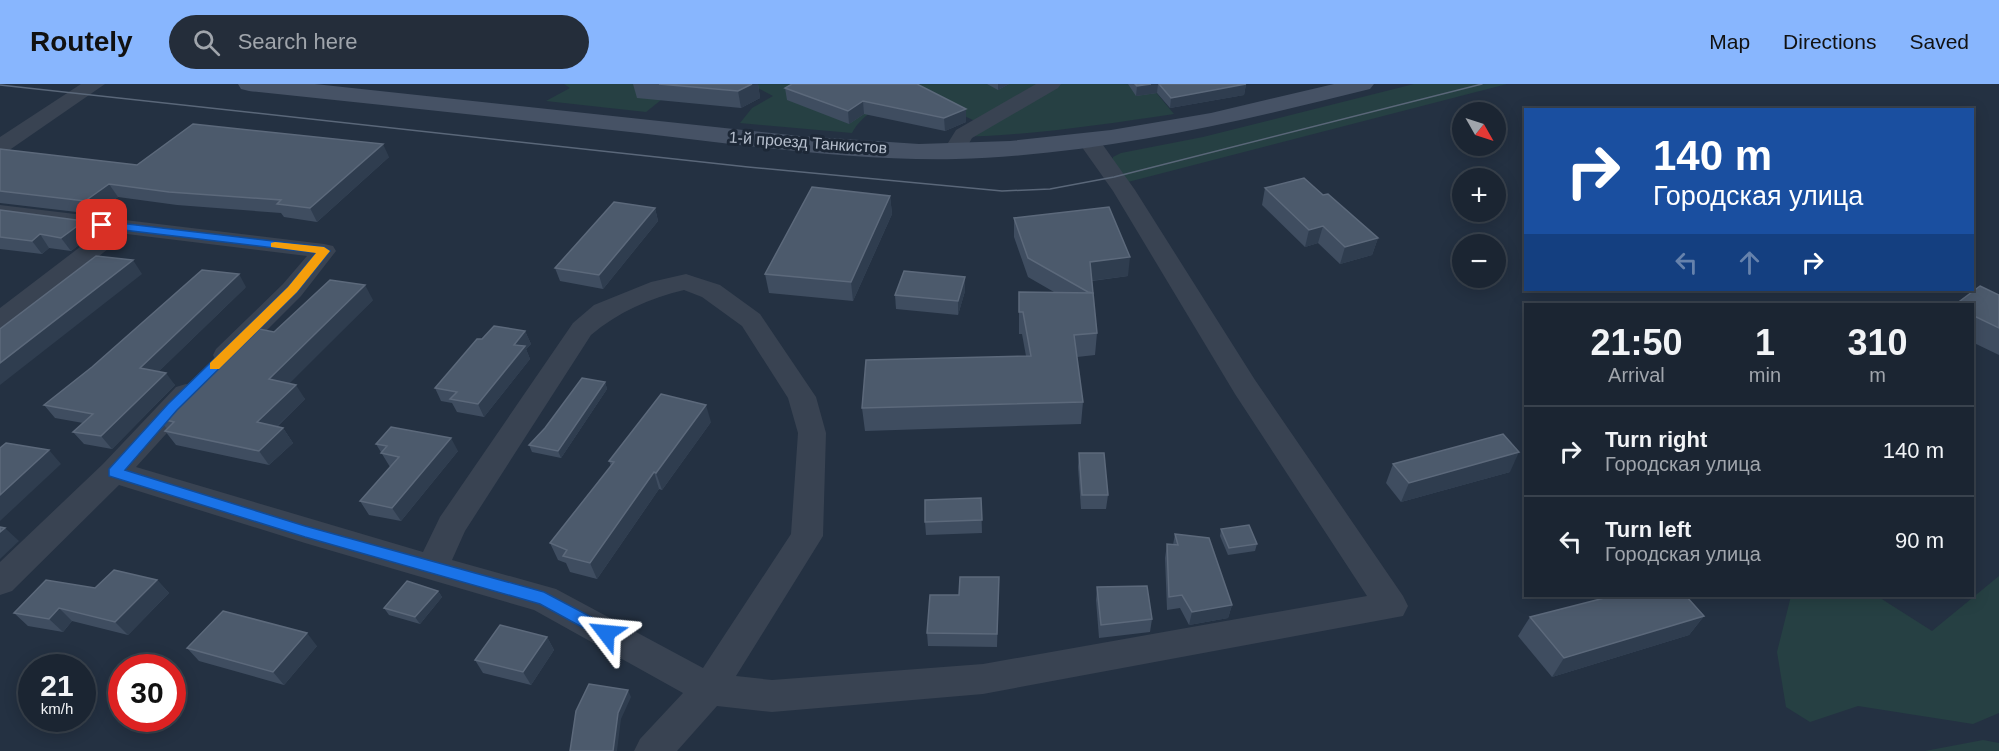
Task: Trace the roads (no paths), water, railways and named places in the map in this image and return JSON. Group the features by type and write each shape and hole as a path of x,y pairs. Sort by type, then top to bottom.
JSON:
{"main road":[{"name":"1-й проезд Танкистов","path":"249,84 741,137 954,151 1090,143 1188,126 1362,84"}],"street":[{"path":"0,146 95,84"},
{"path":"954,151 963,134 1051,84"},
{"path":"114,472 305,531 544,599 709,689 772,696 983,679 1391,606 1245,387 1124,190 1090,143"},
{"path":"0,212 324,251 292,290 172,407 114,472 0,582"},
{"path":"0,321 122,227"},
{"path":"432,566 451,526 582,329 603,311 660,288 686,282 711,291 751,320 802,398 812,433 807,536 709,689 653,751"}],"tram line":[{"path":"0,85 748,167 1002,191 1050,189 1114,177 1482,84"}]}
